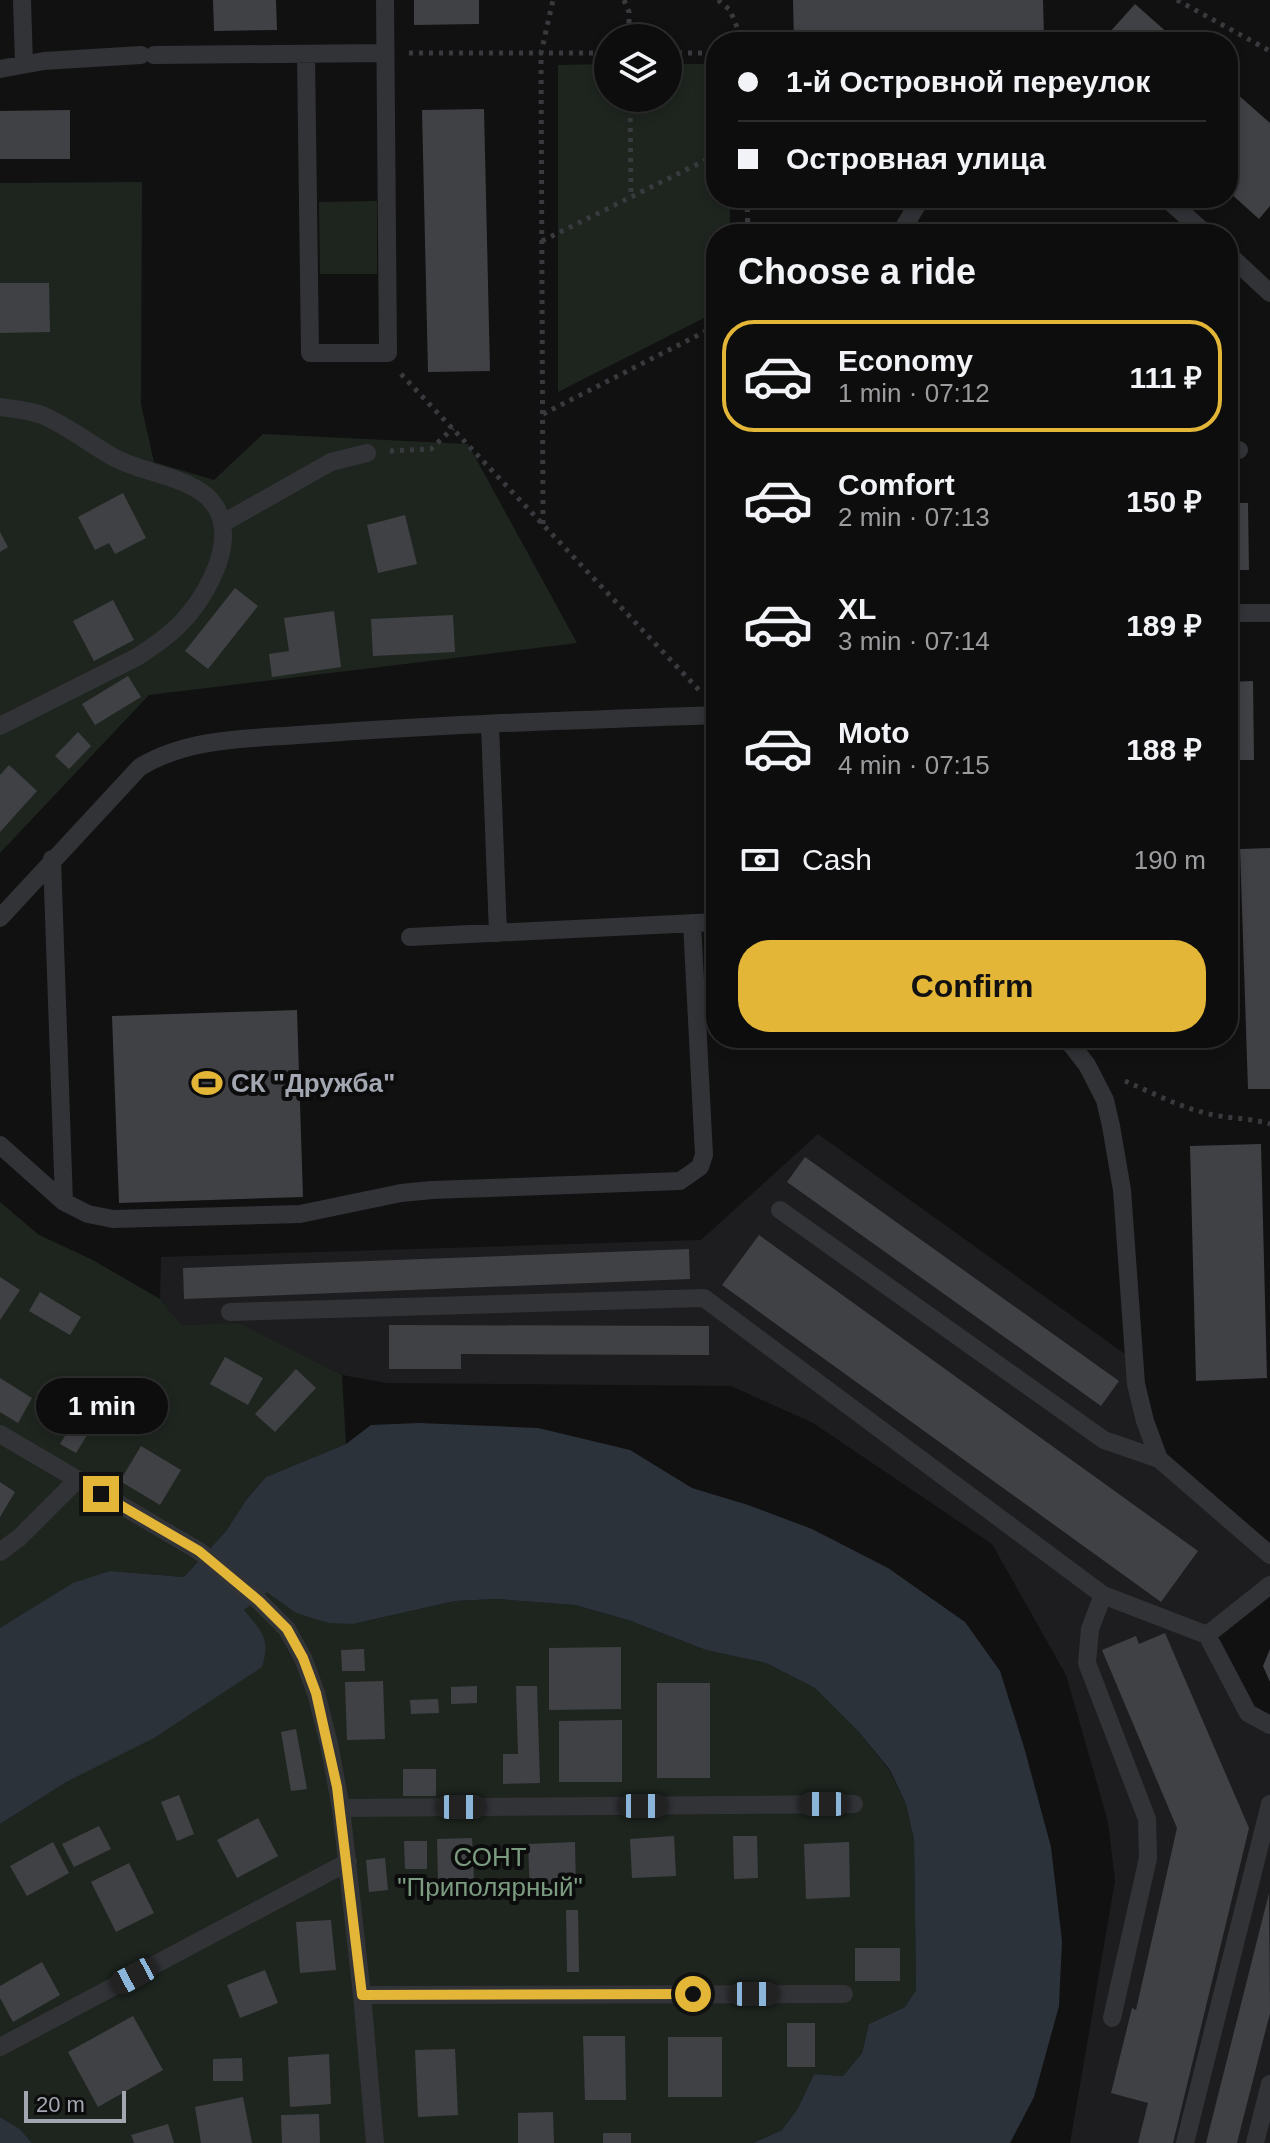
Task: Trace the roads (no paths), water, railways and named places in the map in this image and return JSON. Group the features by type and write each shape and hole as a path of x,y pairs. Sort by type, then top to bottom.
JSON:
{"lane":[{"path":"22,0 24,64"},
{"path":"306,54 310,353 388,353 385,0"},
{"path":"0,69 67,58 385,53"},
{"path":"1177,208 1195,224"},
{"path":"1238,268 1270,293"},
{"path":"0,407 43,416 145,472 201,492 215,505 223,523 224,541 213,576 179,626 137,657 0,726"},
{"path":"223,523 331,462 367,453"},
{"path":"1238,613 1270,613"},
{"path":"0,918 140,767 161,754 203,743 377,729 706,715"},
{"path":"490,725 498,933"},
{"path":"52,859 64,1202"},
{"path":"410,937 706,922"},
{"path":"0,1145 64,1202 88,1214 113,1219 300,1214 401,1193 432,1190 680,1181 700,1167 704,1155 692,923"},
{"path":"1074,1048 1087,1065 1105,1100 1116,1148 1122,1190 1136,1384 1159,1459"},
{"path":"780,1210 1104,1440 1159,1459 1270,1555"},
{"path":"230,1312 704,1298 1103,1595 1207,1635 1248,1713 1270,1725"},
{"path":"0,1434 199,1551 287,1629 303,1658 329,1744 341,1808 375,2143"},
{"path":"0,1552 20,1537 77,1480"},
{"path":"1207,1635 1270,1585"},
{"path":"1103,1595 1090,1629 1087,1663 1147,1819 1148,1845 1148,1858 1112,2018"},
{"path":"341,1808 854,1804"},
{"path":"1185,2143 1270,1804"},
{"path":"0,2047 348,1862"},
{"path":"362,1995 844,1994"},
{"path":"1255,2143 1270,2084"}],"place":[{"name":"СК \"Дружба\"","path":"207,1083"}],"park label":[{"name":"СОНТ \"Приполярный\"","path":"490,1872"}]}
